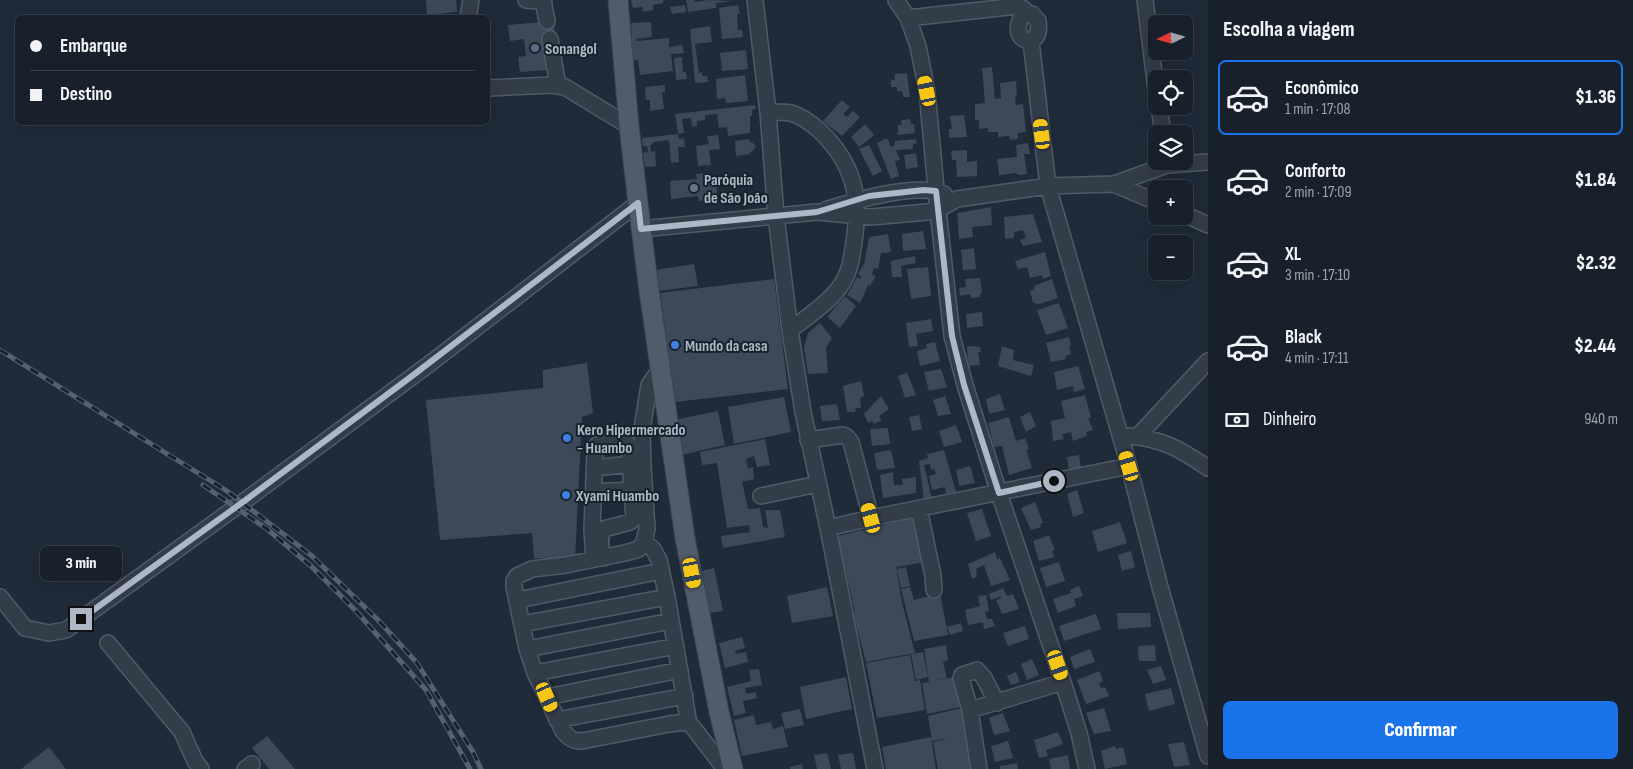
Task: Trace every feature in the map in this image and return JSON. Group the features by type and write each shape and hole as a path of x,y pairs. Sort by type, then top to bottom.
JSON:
{"main road":[{"path":"608,0 614,35 623,61"},
{"path":"618,0 628,126 685,538 719,712 733,769"}],"street":[{"path":"468,15 471,0"},
{"path":"526,0 538,2 544,0 547,21"},
{"path":"755,0 768,112 776,216 790,330 808,440 828,528 875,769"},
{"path":"896,0 908,18 918,46 927,91 952,336 964,385 1064,682 1087,769"},
{"path":"1145,0 1154,70"},
{"path":"908,18 981,5 1018,6 1024,9 1026,13 1032,14 1038,22 1038,35 1030,41 1048,186 1129,466 1160,587 1208,756"},
{"path":"550,39 558,86"},
{"path":"490,88 565,87 628,126"},
{"path":"768,112 792,114 810,122 830,142 845,161 853,181 858,217 851,264 841,286 817,310 790,330"},
{"path":"1193,162 1208,162"},
{"path":"817,212 871,217 938,210 957,199 1048,186 1114,184 1149,170"},
{"path":"1114,184 1148,199"},
{"path":"641,229 817,212 878,195 924,190 936,191 957,199"},
{"path":"0,597 26,628 49,633 66,630 243,502 420,370 638,203"},
{"path":"1193,218 1208,225"},
{"path":"1137,437 1208,361"},
{"path":"661,368 649,385 642,429 647,529 644,542 639,549 598,559 532,569 517,576 514,587 527,649 535,673 557,720 570,739 575,741 594,740 686,722 703,739 725,769"},
{"path":"808,440 843,435 848,437 871,518"},
{"path":"1120,435 1167,443 1208,468"},
{"path":"623,440 629,447 634,518 630,522 604,529 601,532 598,559 592,530 595,451 597,445 601,442 623,440"},
{"path":"595,468 630,464"},
{"path":"828,528 1129,466"},
{"path":"761,496 818,484"},
{"path":"594,492 632,490"},
{"path":"919,508 928,546 934,590"},
{"path":"644,542 653,549 662,570 689,724"},
{"path":"518,600 662,570"},
{"path":"522,624 667,597"},
{"path":"527,649 671,621"},
{"path":"108,643 182,732 195,760 202,769"},
{"path":"535,673 676,646"},
{"path":"547,697 680,670"},
{"path":"979,769 970,710 962,676 977,670 984,678 997,703"},
{"path":"970,710 1064,682"},
{"path":"557,720 685,696"}],"building":[{"path":"426,0 456,0 457,12 427,15"},
{"path":"631,0 663,0 663,3 653,5 653,10 643,12 642,7 633,8"},
{"path":"686,0 694,0 695,2 708,0 734,1 716,3 716,8 688,12"},
{"path":"685,5 686,12 672,14 670,7"},
{"path":"738,5 740,14 737,14 738,30 742,30 743,37 722,39 719,8"},
{"name":"Sonangol","path":"554,21 555,38 548,70 520,72 518,57 526,56 524,39 510,41 508,25"},
{"path":"651,22 652,37 636,39 637,41 669,38 669,47 682,45 684,53 671,54 673,71 640,75 638,60 632,61 629,39 632,39 631,23"},
{"path":"710,26 712,42 695,44 699,73 702,72 702,76 707,76 708,82 695,83 690,29"},
{"path":"746,50 748,69 722,71 720,53"},
{"path":"682,57 683,72 686,72 687,79 676,80 674,58"},
{"path":"992,67 995,99 1001,98 1000,83 1016,81 1016,105 1023,104 1026,132 1018,133 1018,139 1010,140 1009,136 998,137 998,132 988,132 988,128 979,129 979,120 975,121 975,104 985,103 982,68"},
{"path":"907,73 910,97 903,97 902,91 897,91 897,87 891,87 891,80 895,80 895,74"},
{"path":"745,75 748,101 726,103 725,98 717,99 716,79"},
{"path":"665,85 665,92 662,92 664,109 650,111 650,100 646,100 645,87"},
{"path":"842,100 850,107 843,114 847,117 853,111 860,117 842,136 823,121"},
{"path":"755,105 756,109 752,110 752,116 750,116 750,133 728,136 727,127 719,128 717,114 705,115 705,120 697,121 697,126 692,127 691,118 682,119 684,133 678,134 675,114"},
{"path":"964,115 967,137 949,138 949,129 952,129 950,116"},
{"path":"910,119 911,124 914,124 915,133 898,135 898,125 902,125 901,120"},
{"path":"865,124 874,135 859,147 851,137"},
{"path":"678,134 679,139 684,138 685,147 678,147 679,162 671,163 669,140 654,142 650,146 651,152 655,151 656,166 645,167 643,153 648,152 647,146 643,146 642,138"},
{"path":"718,135 720,149 709,150 711,165 698,166 696,146 709,144 707,136"},
{"path":"887,138 891,147 895,145 895,141 916,139 917,143 913,144 913,149 896,150 900,160 895,161 899,176 891,179 877,143"},
{"path":"749,139 756,147 753,151 750,154 736,156 735,141"},
{"path":"1028,143 1030,154 1024,154 1027,174 999,175 997,159 1017,157 1016,145"},
{"path":"869,145 882,171 873,176 859,149"},
{"path":"967,150 967,162 977,161 977,176 957,177 956,160 952,160 951,151"},
{"path":"916,153 918,167 906,169 904,155"},
{"name":"Paróquia de São João","path":"707,173 708,179 716,178 717,195 709,195 709,200 699,201 698,196 671,199 670,181 697,179 696,174"},
{"path":"991,207 992,225 972,227 973,237 959,239 957,213"},
{"path":"1033,214 1042,242 1023,246 1020,240 1026,238 1023,230 1014,232 1014,238 1005,239 1004,217"},
{"path":"923,231 926,249 903,251 902,234"},
{"path":"888,234 891,252 881,253 878,269 874,268 872,274 876,276 870,286 868,285 860,303 847,295 857,277 860,279 861,276 858,274 864,264 869,237"},
{"path":"974,248 976,269 963,270 961,250"},
{"path":"1045,252 1051,276 1043,279 1042,275 1030,278 1027,267 1018,269 1015,261"},
{"path":"915,256 916,263 901,266 902,277 892,277 891,261"},
{"path":"694,264 698,286 657,291 656,270"},
{"path":"928,267 931,296 911,299 907,269"},
{"path":"980,278 982,293 980,293 980,297 971,298 970,294 960,296 959,288 966,287 965,279"},
{"path":"774,279 788,389 675,402 660,293"},
{"path":"1052,279 1058,298 1039,304 1033,303 1030,291 1034,290 1034,286"},
{"path":"845,296 856,306 840,328 827,317"},
{"path":"1059,303 1068,328 1046,335 1037,310"},
{"path":"982,312 983,326 967,328 966,314"},
{"path":"931,319 933,331 916,334 918,346 909,347 906,323"},
{"path":"820,323 832,338 826,348 828,373 808,374 804,348 808,333"},
{"path":"1069,337 1071,354 1065,356 1066,359 1051,362 1046,343"},
{"path":"935,342 940,361 920,366 917,351 927,348 926,344"},
{"path":"967,346 980,347 981,352 978,352 980,365 968,366"},
{"path":"1002,346 1014,350 1013,360 1034,365 1031,376 998,366"},
{"path":"587,363 593,413 582,417 575,560 534,558 532,533 440,540 426,400 543,388 543,370"},
{"path":"1078,366 1085,389 1074,392 1073,386 1057,390 1054,372"},
{"path":"941,369 947,387 929,391 924,372"},
{"path":"907,373 916,395 905,398 898,376"},
{"path":"861,381 864,396 860,398 861,408 856,408 855,412 847,412 843,386"},
{"path":"1000,394 1005,410 989,414 986,399"},
{"path":"1085,395 1091,418 1088,418 1093,430 1086,432 1087,436 1073,441 1071,432 1062,434 1064,439 1053,441 1051,421 1065,418 1061,401"},
{"path":"881,396 889,409 879,416 882,420 874,424 872,421 868,423 864,414"},
{"path":"945,396 951,414 938,416 933,400"},
{"path":"784,397 791,432 734,444 728,407"},
{"path":"837,404 840,420 822,421 820,406"},
{"path":"718,411 725,445 681,455 674,420"},
{"path":"1030,412 1036,426 1026,432 1020,417"},
{"path":"919,415 922,429 912,431 909,417"},
{"path":"1009,417 1016,441 1025,438 1029,449 1026,450 1032,468 1009,475 1002,446 994,447 988,423"},
{"path":"956,425 962,442 944,447 939,431"},
{"path":"888,428 890,444 872,446 870,429"},
{"path":"765,439 770,465 757,467 754,456 746,459 748,469 753,467 754,479 742,482 748,509 760,508 763,527 768,528 765,510 780,510 785,537 723,548 721,536 750,532 749,525 727,528 717,463 702,465 700,452"},
{"path":"891,450 895,468 877,470 874,453"},
{"path":"944,450 956,492 946,495 945,487 932,490 929,476 936,474 934,469 931,470 930,464 924,465 932,499 924,500 919,461 928,458 927,454"},
{"path":"1079,455 1081,467 1069,470 1067,457"},
{"path":"970,466 975,483 959,486 956,470"},
{"path":"893,472 894,485 903,485 902,479 916,477 916,493 883,498 880,475"},
{"path":"1077,490 1084,513 1073,517 1067,494"},
{"path":"1035,502 1043,523 1040,524 1041,527 1031,530 1021,508"},
{"path":"982,509 991,536 976,541 967,513"},
{"path":"913,518 924,562 897,567 896,565 902,603 915,653 866,662 853,613 855,613 838,536"},
{"path":"1120,522 1127,543 1098,552 1092,531"},
{"path":"1049,535 1055,550 1052,551 1054,557 1039,561 1033,541"},
{"path":"1131,551 1135,567 1122,571 1118,555"},
{"path":"995,552 997,559 1000,558 1010,580 991,586 984,565 976,569 977,577 972,579 968,564"},
{"path":"1059,562 1065,581 1046,587 1040,568"},
{"path":"906,567 910,586 901,588 897,569"},
{"path":"714,568 723,611 709,613 702,571"},
{"path":"1079,586 1083,596 1074,599 1076,606 1058,613 1053,599 1071,593 1070,590"},
{"path":"827,587 833,616 792,623 787,596"},
{"path":"910,587 914,600 940,593 948,635 914,641 901,589"},
{"path":"1003,588 1007,596 1013,594 1019,609 1002,614 996,600 1002,598 999,597 991,600 989,594"},
{"path":"986,595 989,611 985,612 987,619 992,619 995,626 984,629 983,622 968,625 965,610 980,606 978,596"},
{"path":"1117,613 1150,613 1151,627 1118,629"},
{"path":"1096,614 1101,629 1064,641 1059,626"},
{"path":"961,623 963,631 950,635 947,627"},
{"path":"1025,626 1029,639 1008,646 1003,633"},
{"path":"742,637 745,648 735,651 736,654 746,652 748,662 725,668 719,643"},
{"path":"946,645 948,660 943,662 947,678 932,681 956,677 960,707 927,714 922,683 929,682 924,649"},
{"path":"1155,645 1156,661 1139,661 1138,646"},
{"path":"1090,649 1095,662 1074,669 1070,657"},
{"path":"923,652 928,677 916,680 911,654"},
{"path":"910,655 915,681 920,680 925,710 877,718 866,663"},
{"path":"1032,659 1039,675 1027,680 1021,664"},
{"path":"1161,666 1166,680 1153,684 1147,670"},
{"path":"759,669 762,685 745,688 746,694 756,692 757,698 743,701 746,713 734,716 727,687 751,681 749,670"},
{"path":"1099,671 1103,681 1099,683 1101,688 1105,687 1109,696 1086,704 1077,680"},
{"path":"1016,672 1020,682 1011,685 1007,676"},
{"path":"846,677 852,709 806,719 800,687"},
{"path":"1171,688 1175,704 1149,711 1145,694"},
{"path":"961,708 974,769 938,769 933,742 949,738 932,741 928,716"},
{"path":"1104,708 1111,731 1094,734 1086,713"},
{"path":"800,709 804,725 785,729 781,713"},
{"path":"1003,713 1010,731 994,735 989,718"},
{"path":"754,715 756,725 771,722 773,729 783,726 788,747 742,756 734,720"},
{"path":"1058,732 1063,744 1046,750 1048,756 1039,758 1034,740"},
{"path":"267,736 295,769 269,769 252,748"},
{"path":"931,737 936,769 886,769 882,747"},
{"path":"1008,741 1013,758 995,762 991,746"},
{"path":"1184,742 1190,765 1174,767 1168,744"},
{"path":"1115,746 1116,749 1123,747 1127,764 1105,769 1101,751"},
{"path":"49,747 66,769 21,769"},
{"path":"827,753 831,769 817,769 814,755"},
{"path":"853,753 856,769 841,769 838,755"},
{"path":"1068,755 1070,769 1051,769 1049,759"},
{"path":"1017,763 1018,769 1000,769 1000,766"},
{"path":"802,764 803,769 790,769 790,767"}],"railway":[{"path":"0,350 227,491 312,556 378,620 417,663 473,752 481,769"},
{"path":"203,485 267,529 312,567 356,611 426,690 470,769"}],"place":[{"name":"Sonangol","path":"535,48"},
{"name":"Paróquia de São João","path":"694,188"},
{"name":"Mundo da casa","path":"675,345"},
{"name":"Kero Hipermercado - Huambo","path":"567,438"},
{"name":"Xyami Huambo","path":"566,495"}],"route":[{"path":"81,619 243,502 412,376 638,203 641,229 817,212 869,196 924,190 936,191 952,336 964,385 999,493 1054,481"}]}
